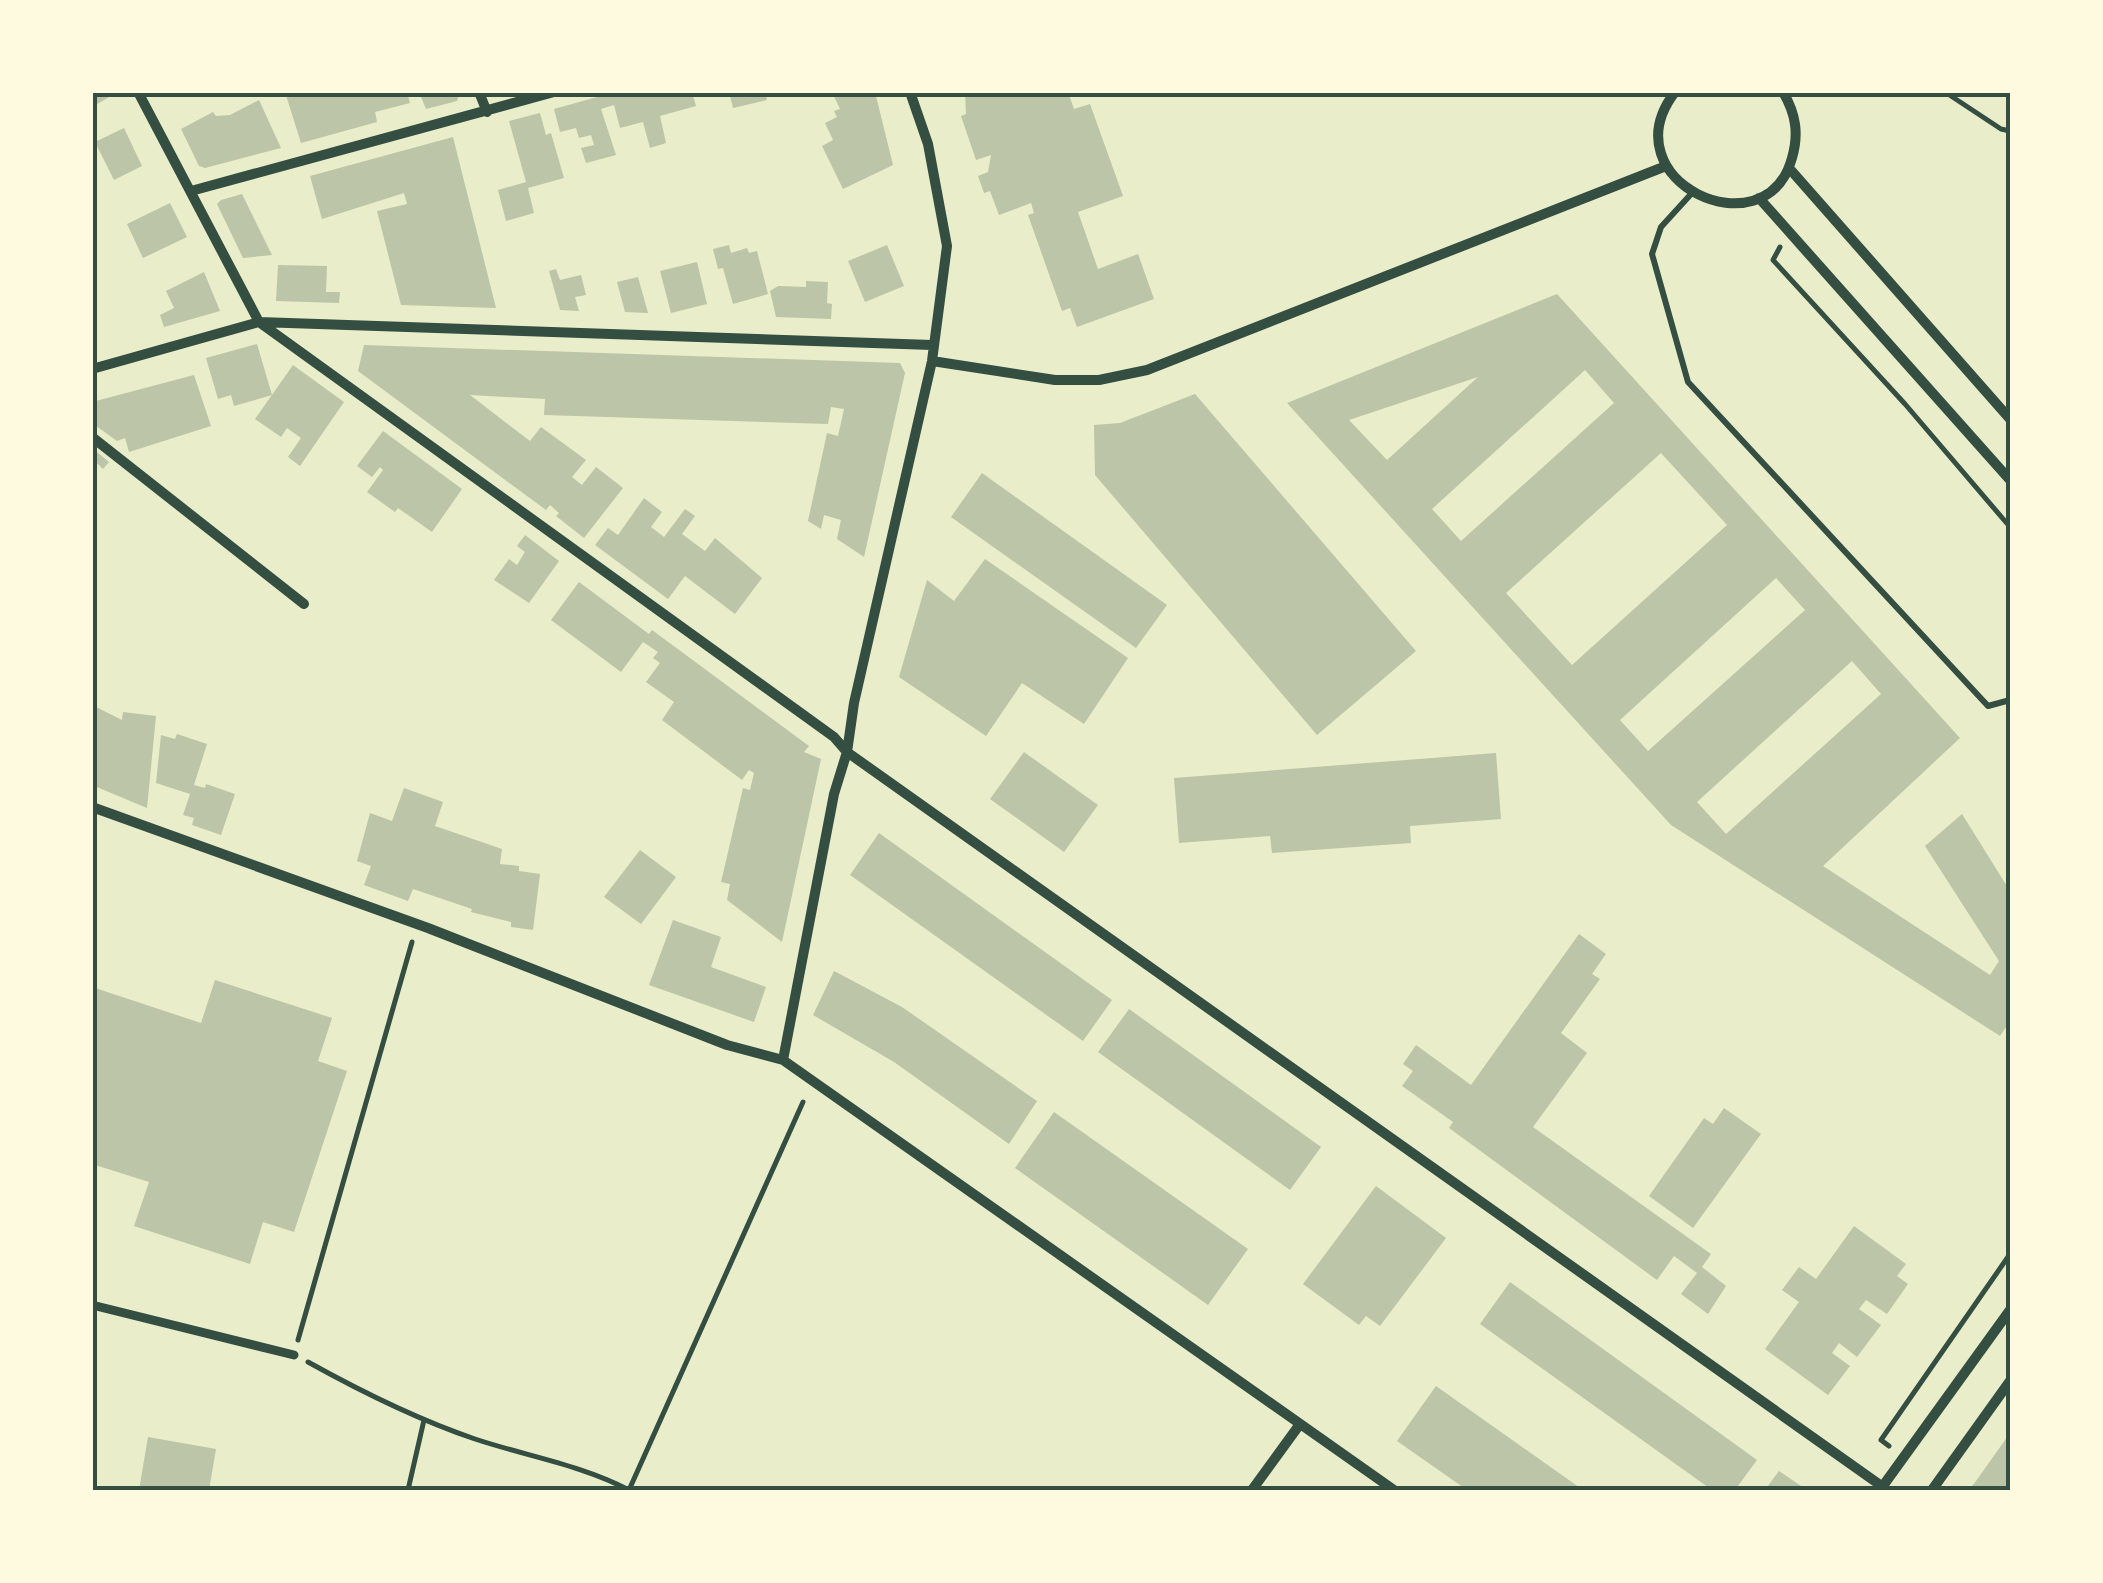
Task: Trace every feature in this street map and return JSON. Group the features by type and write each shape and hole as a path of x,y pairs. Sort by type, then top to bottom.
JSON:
{"street":[{"path":"138,92 258,322 834,737 847,752 1882,1489 2010,1310"},
{"path":"480,92 487,112"},
{"path":"190,191 554,92"},
{"path":"784,1060 834,794 847,752 854,703 932,361 947,246 928,144 910,92"},
{"path":"1660,92 1666,104"},
{"path":"1675,92 1660,123 1660,146 1666,166 1692,193 1708,202 1742,203 1759,198 1778,184 1790,168 1798,138 1792,107 1783,92"},
{"path":"932,361 1054,380 1099,380 1147,370 1666,166"},
{"path":"1790,168 2010,419"},
{"path":"1759,198 2010,480"},
{"path":"92,369 258,322 932,346"},
{"path":"92,438 304,604"},
{"path":"92,806 428,928 726,1045 784,1060 1394,1490"},
{"path":"92,1305 294,1355"},
{"path":"1932,1490 2010,1381"},
{"path":"1252,1490 1300,1424"}],"lane":[{"path":"1692,193 1660,227 1652,254 1688,382 1988,706 2010,700"}],"path":[{"path":"1945,92 2001,130 2010,131"},
{"path":"1789,231 1773,260 1963,469 2010,527"},
{"path":"412,942 294,1355 387,1405 474,1439 608,1479 629,1490 803,1102"},
{"path":"1881,1440 2010,1254"},
{"path":"408,1490 424,1420"}],"building":[{"path":"92,92 109,92 111,96 92,107"},
{"path":"285,92 407,92 410,103 375,112 377,122 301,143"},
{"path":"419,92 459,95 457,101 426,109"},
{"path":"615,92 692,92 696,106 660,116 666,143 650,148 643,122 620,128 614,105 601,109 616,155 586,163 581,148 594,145 591,135 579,138 576,128 560,132 554,109"},
{"path":"729,92 765,92 767,100 733,108"},
{"path":"832,92 875,92 893,165 843,189 822,146 833,140 825,123 837,117 834,111 840,109"},
{"path":"965,92 1068,92 1074,109 1090,104 1123,196 1078,212 1098,269 1138,254 1154,299 1077,327 1070,308 1062,311 1028,215 1034,213 1031,203 999,215 990,191 984,193 978,176 988,172 991,155 976,160 961,116 966,114"},
{"path":"259,100 281,148 205,168 199,166 181,129 213,112 216,116 230,115"},
{"path":"540,113 546,135 551,133 564,178 528,188 534,213 506,221 498,190 526,182 509,121"},
{"path":"124,128 142,166 114,180 95,142"},
{"path":"453,137 496,308 401,305 377,211 407,204 404,193 322,219 310,176"},
{"path":"242,194 272,255 243,258 217,204"},
{"path":"170,203 187,237 143,258 127,224"},
{"path":"729,245 731,253 747,248 749,253 757,251 768,294 733,304 713,249"},
{"path":"887,245 904,286 865,302 848,261"},
{"path":"697,262 707,304 671,313 660,271"},
{"path":"278,265 327,266 326,292 340,292 339,303 276,301"},
{"path":"556,269 560,280 581,275 586,295 575,297 579,311 560,310 549,271"},
{"path":"204,272 220,311 164,327 160,315 174,308 166,291"},
{"path":"638,277 648,313 625,312 617,282"},
{"path":"806,281 828,282 831,319 776,317 770,291 778,286 806,287"},
{"path":"1557,294 1960,738 1823,866 1990,975 1999,961 1925,846 1962,814 2010,891 2010,1021 2000,1036 1671,825 1287,403","holes":["1585,370 1614,403 1461,541 1432,509","1478,377 1387,460 1349,420","1661,453 1727,525 1572,665 1506,593","1776,578 1805,610 1648,751 1620,720","1852,661 1881,694 1726,834 1697,802"]},
{"path":"257,344 272,395 234,406 231,395 218,399 206,358"},
{"path":"364,345 900,363 905,373 864,557 837,539 841,520 824,515 821,529 808,521 827,433 838,436 844,409 831,407 828,424 544,415 545,399 470,395 530,441 541,427 586,460 572,477 582,485 596,467 623,488 584,538 556,516 559,513 550,505 546,510 358,371"},
{"path":"293,365 344,402 300,466 288,457 301,438 287,428 281,437 255,419"},
{"path":"194,375 211,426 129,452 125,438 117,441 92,423 92,402"},
{"path":"1195,394 1416,651 1317,735 1095,475 1094,425 1120,423"},
{"path":"383,431 462,489 432,532 367,492 383,470 380,467 372,477 357,466"},
{"path":"92,448 109,462 103,469 92,465"},
{"path":"982,473 1167,605 1136,648 951,517"},
{"path":"644,498 662,512 651,527 664,537 685,509 695,516 682,534 705,551 715,538 762,578 735,614 685,576 668,599 595,545 608,528 618,535"},
{"path":"525,535 559,561 529,603 494,580 509,559 517,565 525,552 517,546"},
{"path":"985,559 1128,658 1084,724 1022,683 986,736 899,677 927,580 954,601"},
{"path":"579,582 649,634 652,630 809,746 804,752 821,759 782,942 727,900 730,884 721,882 743,788 750,790 754,773 749,770 742,780 662,720 674,702 646,682 660,663 653,658 658,652 643,642 621,672 551,620"},
{"path":"92,705 122,720 123,712 156,716 147,808 92,785"},
{"path":"177,734 207,744 194,785 205,788 206,784 235,794 221,835 192,825 194,818 183,815 190,794 156,783 161,735 175,739"},
{"path":"1024,752 1098,805 1064,852 990,799"},
{"path":"1496,753 1501,819 1410,826 1411,843 1272,853 1270,836 1179,843 1174,778"},
{"path":"404,788 443,802 435,826 502,849 500,864 540,874 533,930 511,927 511,922 471,912 472,909 413,889 408,901 364,885 371,866 357,861 370,813 392,821"},
{"path":"879,833 1112,1000 1083,1041 850,875"},
{"path":"640,850 676,877 641,924 604,897"},
{"path":"673,920 721,937 711,967 766,987 754,1022 649,985"},
{"path":"1579,934 1606,954 1592,974 1600,979 1561,1033 1587,1053 1533,1127 1711,1254 1702,1267 1726,1286 1708,1314 1681,1294 1697,1273 1674,1256 1657,1280 1449,1128 1453,1122 1402,1086 1413,1071 1403,1064 1416,1045 1471,1085"},
{"path":"834,971 902,1007 1037,1101 1009,1144 894,1062 813,1015"},
{"path":"215,980 332,1018 318,1061 347,1071 294,1232 263,1222 250,1264 134,1226 149,1182 92,1164 92,987 201,1023"},
{"path":"1129,1009 1321,1147 1290,1190 1098,1052"},
{"path":"1724,1108 1761,1134 1693,1228 1649,1196 1704,1118 1713,1124"},
{"path":"1054,1112 1248,1249 1208,1305 1015,1168"},
{"path":"1376,1186 1446,1238 1380,1326 1366,1316 1359,1325 1303,1284"},
{"path":"1854,1226 1906,1264 1897,1276 1908,1284 1887,1314 1866,1300 1859,1309 1881,1325 1857,1357 1839,1343 1832,1353 1850,1366 1828,1395 1765,1349 1799,1302 1782,1290 1799,1267 1816,1279"},
{"path":"1510,1282 1757,1460 1735,1490 1712,1490 1480,1324"},
{"path":"1436,1386 1583,1490 1467,1490 1397,1441"},
{"path":"2010,1433 2010,1490 1969,1490 1976,1481"},
{"path":"148,1437 216,1449 209,1490 139,1490"},
{"path":"1779,1471 1807,1490 1765,1490"}]}
